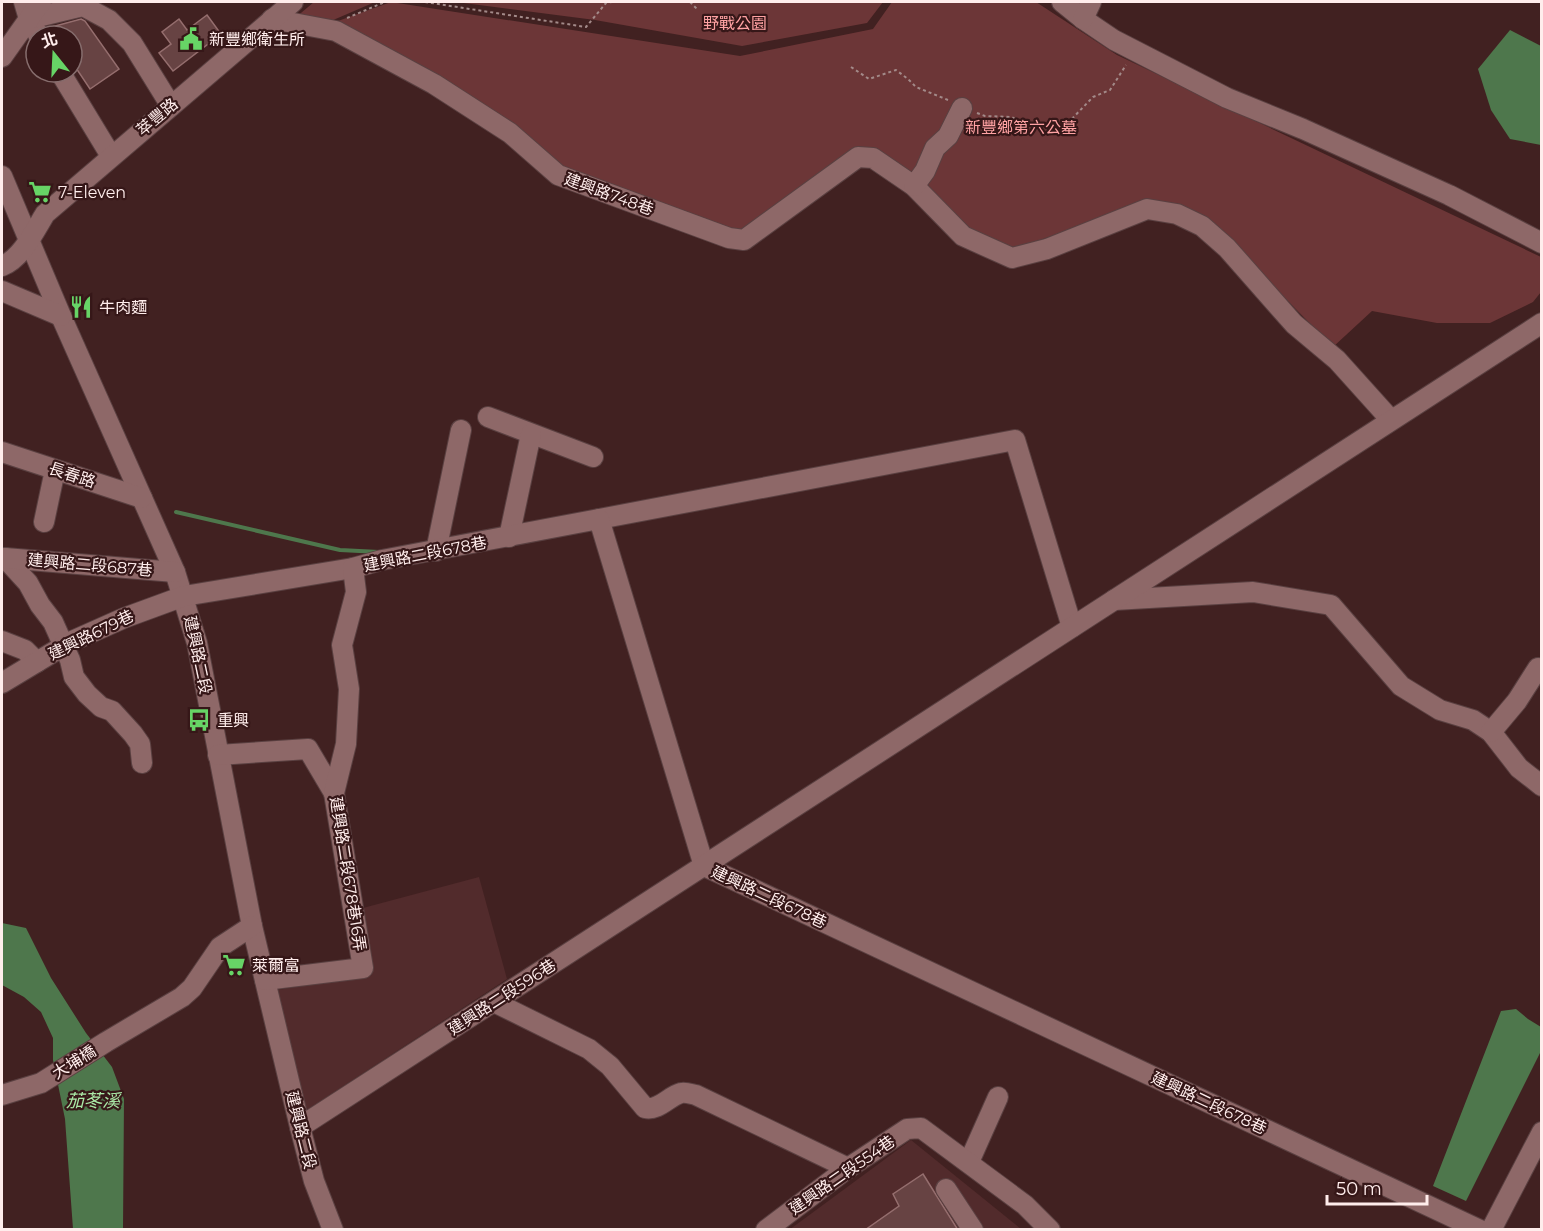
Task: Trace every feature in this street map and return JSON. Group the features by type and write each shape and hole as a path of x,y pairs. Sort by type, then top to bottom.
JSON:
{"street":[{"path":"2,57 41,2"},
{"name":"萃豐路","path":"2,266 10,263 45,214 293,2"},
{"path":"1062,2 1087,10 1135,51 1227,98 1303,129 1449,195 1542,243"},
{"path":"31,19 83,6 110,20 132,43 171,106"},
{"name":"建興路748巷","path":"272,20 336,31 434,84 510,133 558,176 729,238 744,240 858,157 873,158 914,186 963,236 1012,258 1047,249 1147,209 1178,214 1202,226 1227,248 1294,324 1337,360 1391,420"},
{"path":"67,84 111,156"},
{"path":"914,186 925,171 935,148 948,136 962,108"},
{"name":"建興路二段","path":"2,176 61,316 176,572 184,596 197,643 252,926 314,1181 333,1230"},
{"path":"2,291 61,316"},
{"name":"建興路二段596巷","path":"300,1127 1542,323"},
{"path":"488,417 593,457"},
{"path":"436,551 460,430"},
{"path":"509,537 531,434"},
{"path":"599,519 1015,440 1071,627"},
{"name":"長春路","path":"2,452 142,498"},
{"path":"44,522 56,470"},
{"name":"建興路二段678巷","path":"184,596 352,568 382,560 599,519 704,866 1480,1230"},
{"name":"建興路二段687巷","path":"64,646 53,622 28,583 5,558 176,572"},
{"name":"建興路二段678巷16弄","path":"265,980 363,968 334,793 346,744 349,689 342,645 356,592 352,568"},
{"path":"1112,600 1252,592 1330,605 1401,686 1440,710 1473,720 1491,732 1519,768 1542,786"},
{"name":"建興路679巷","path":"2,683 64,646 124,618 184,596"},
{"path":"2,641 26,650 37,662"},
{"path":"64,646 74,677 87,694 101,707 112,711 140,744 142,764"},
{"path":"1491,732 1517,701 1538,668"},
{"path":"218,755 308,748 334,793"},
{"name":"大埔橋","path":"2,1095 41,1083 182,998 192,988 220,947 252,926"},
{"path":"494,1002 601,1057 645,1108 655,1107 680,1093 696,1095 848,1167"},
{"path":"969,1162 998,1097"},
{"name":"建興路二段554巷","path":"766,1230 848,1167 907,1129 921,1128 1035,1214 1050,1230"},
{"path":"1491,1230 1542,1132"},
{"path":"946,1189 973,1230"}],"path":[{"path":"322,29 385,2"},
{"path":"425,2 586,27 606,3 612,2"},
{"path":"690,2 697,9"},
{"path":"851,67 869,79 896,70 908,78 915,87 952,101 962,108 986,116 1011,117 1044,130 1064,128 1093,97 1110,90 1135,51"}],"shaded area":[{"path":"479,877 507,979 305,1111 277,990 372,975 363,908"},
{"path":"911,1140 1021,1229 789,1230"}],"green space":[{"path":"314,2 375,2 324,24 295,18"},
{"name":"新豐鄉第六公墓","path":"391,2 740,56 873,29 892,2 1036,2 1117,55 1541,257 1541,292 1533,302 1490,323 1437,323 1372,311 1333,347 1228,240 1145,203 1009,251 964,225 877,149 856,148 738,232 565,170 519,128 338,21"},
{"name":"野戰公園","path":"456,2 883,2 867,23 742,46 595,20"}],"water":[{"path":"1510,30 1541,46 1541,145 1510,139 1491,110 1478,69"},
{"name":"茄苳溪","path":"2,923 26,928 51,978 86,1033 112,1067 124,1099 123,1229 73,1229 65,1119 53,1060 53,1038 41,1012 24,997 2,985"},
{"path":"1516,1009 1541,1027 1541,1051 1466,1201 1433,1186 1501,1011"}],"building":[{"name":"新豐鄉衛生所","path":"207,15 221,34 173,71 159,53 171,44 162,32 179,19 187,30"},
{"path":"81,19 85,21 119,69 90,89 84,80 84,24 63,24"},
{"path":"923,1174 958,1230 865,1230 899,1206 893,1194"}],"waterway":[{"path":"176,512 340,550 379,552"}],"place":[{"name":"新豐鄉衛生所","path":"191,39"},
{"name":"7-Eleven","path":"40,192"},
{"name":"牛肉麵","path":"81,307"},
{"name":"重興","path":"199,720"},
{"name":"萊爾富","path":"234,965"}]}
